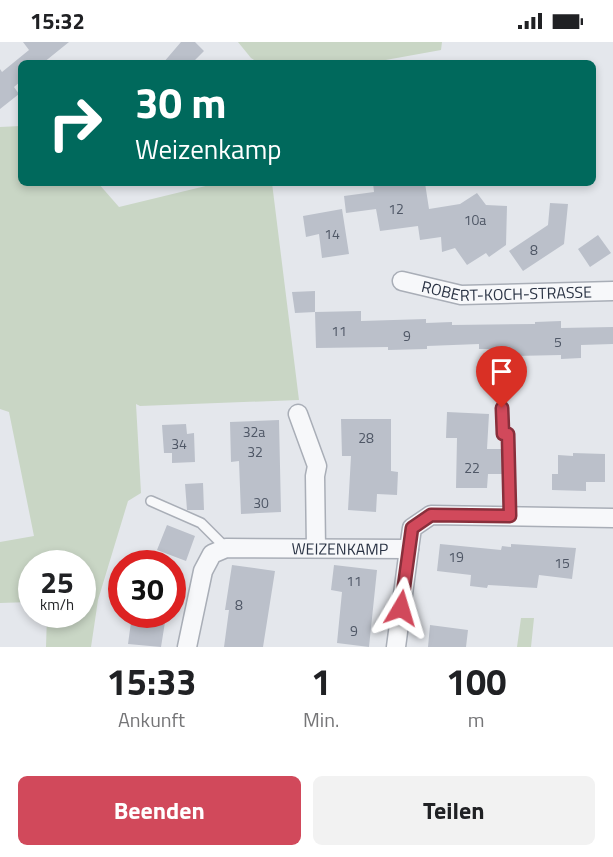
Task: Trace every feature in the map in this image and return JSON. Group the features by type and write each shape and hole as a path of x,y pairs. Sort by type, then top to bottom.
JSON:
{"street":[{"name":"ROBERT-KOCH-STRASSE","path":"402,281 461,295 613,291"},
{"path":"298,414 317,466 315,476 316,548"},
{"name":"WEIZENKAMP","path":"219,551 316,548 409,549 412,528 431,515 613,518"},
{"path":"396,647 409,549"},
{"path":"187,647 203,571 219,551"}],"lane":[{"path":"502,408 503,434 508,434 510,516"},
{"path":"151,501 201,524 219,551"}],"green space":[{"path":"238,42 442,42 441,50 386,60 254,60"},
{"path":"18,126 18,186 101,186 119,207 206,186 272,186 299,400 140,406 136,404 141,493 128,501 113,550 108,550 108,567 96,613 96,550 18,550 18,602 0,603 0,542 34,536 9,412 0,409 0,127"},
{"path":"521,618 534,618 531,647 517,647"},
{"path":"47,628 94,628 91,647 46,647"}],"building":[{"path":"23,42 69,42 47,60 18,60 18,84 14,87 18,95 0,109 0,69 2,72 29,50"},
{"path":"181,42 195,42 204,51 195,60 166,60"},
{"path":"373,186 425,186 429,209 460,204 477,193 486,205 507,206 506,245 489,257 486,253 467,265 455,248 442,252 441,237 420,240 418,226 380,231 376,209 346,213 344,196 374,192"},
{"path":"550,203 568,204 564,244 523,271 509,251 548,225"},
{"path":"342,209 349,254 322,258 319,234 306,237 303,216"},
{"path":"598,235 611,253 590,267 578,249"},
{"path":"315,291 315,312 295,313 292,292"},
{"path":"361,311 361,321 426,319 426,323 452,322 452,325 535,324 535,322 561,321 561,328 613,327 613,344 581,345 581,358 561,359 561,355 515,356 516,378 498,379 497,349 479,349 479,344 388,350 388,347 316,348 315,312"},
{"path":"447,412 489,414 487,449 502,449 502,474 488,474 487,488 456,488 457,438 446,438"},
{"path":"341,419 391,419 391,471 398,472 397,495 377,494 376,512 348,510 351,456 342,456"},
{"path":"279,420 281,512 241,514 239,461 231,462 230,422"},
{"path":"186,424 187,434 194,433 195,462 172,463 172,453 164,453 162,425"},
{"path":"573,453 605,454 605,482 586,482 586,491 552,490 552,474 558,474 558,455 573,456"},
{"path":"203,483 204,510 187,510 185,484"},
{"path":"167,525 195,536 186,561 186,550 157,550"},
{"path":"440,544 501,550 502,546 511,547 511,544 576,548 572,579 539,575 537,588 470,586 471,575 437,571"},
{"path":"232,565 275,571 263,647 224,647 229,610 225,610"},
{"path":"334,565 377,570 369,647 337,643 342,592 331,590"},
{"path":"430,625 468,630 466,647 428,647"},
{"path":"130,628 164,628 161,647 128,644"}],"route":[{"path":"401,608 412,528 431,515 510,516 508,434 503,434 502,408"}]}
